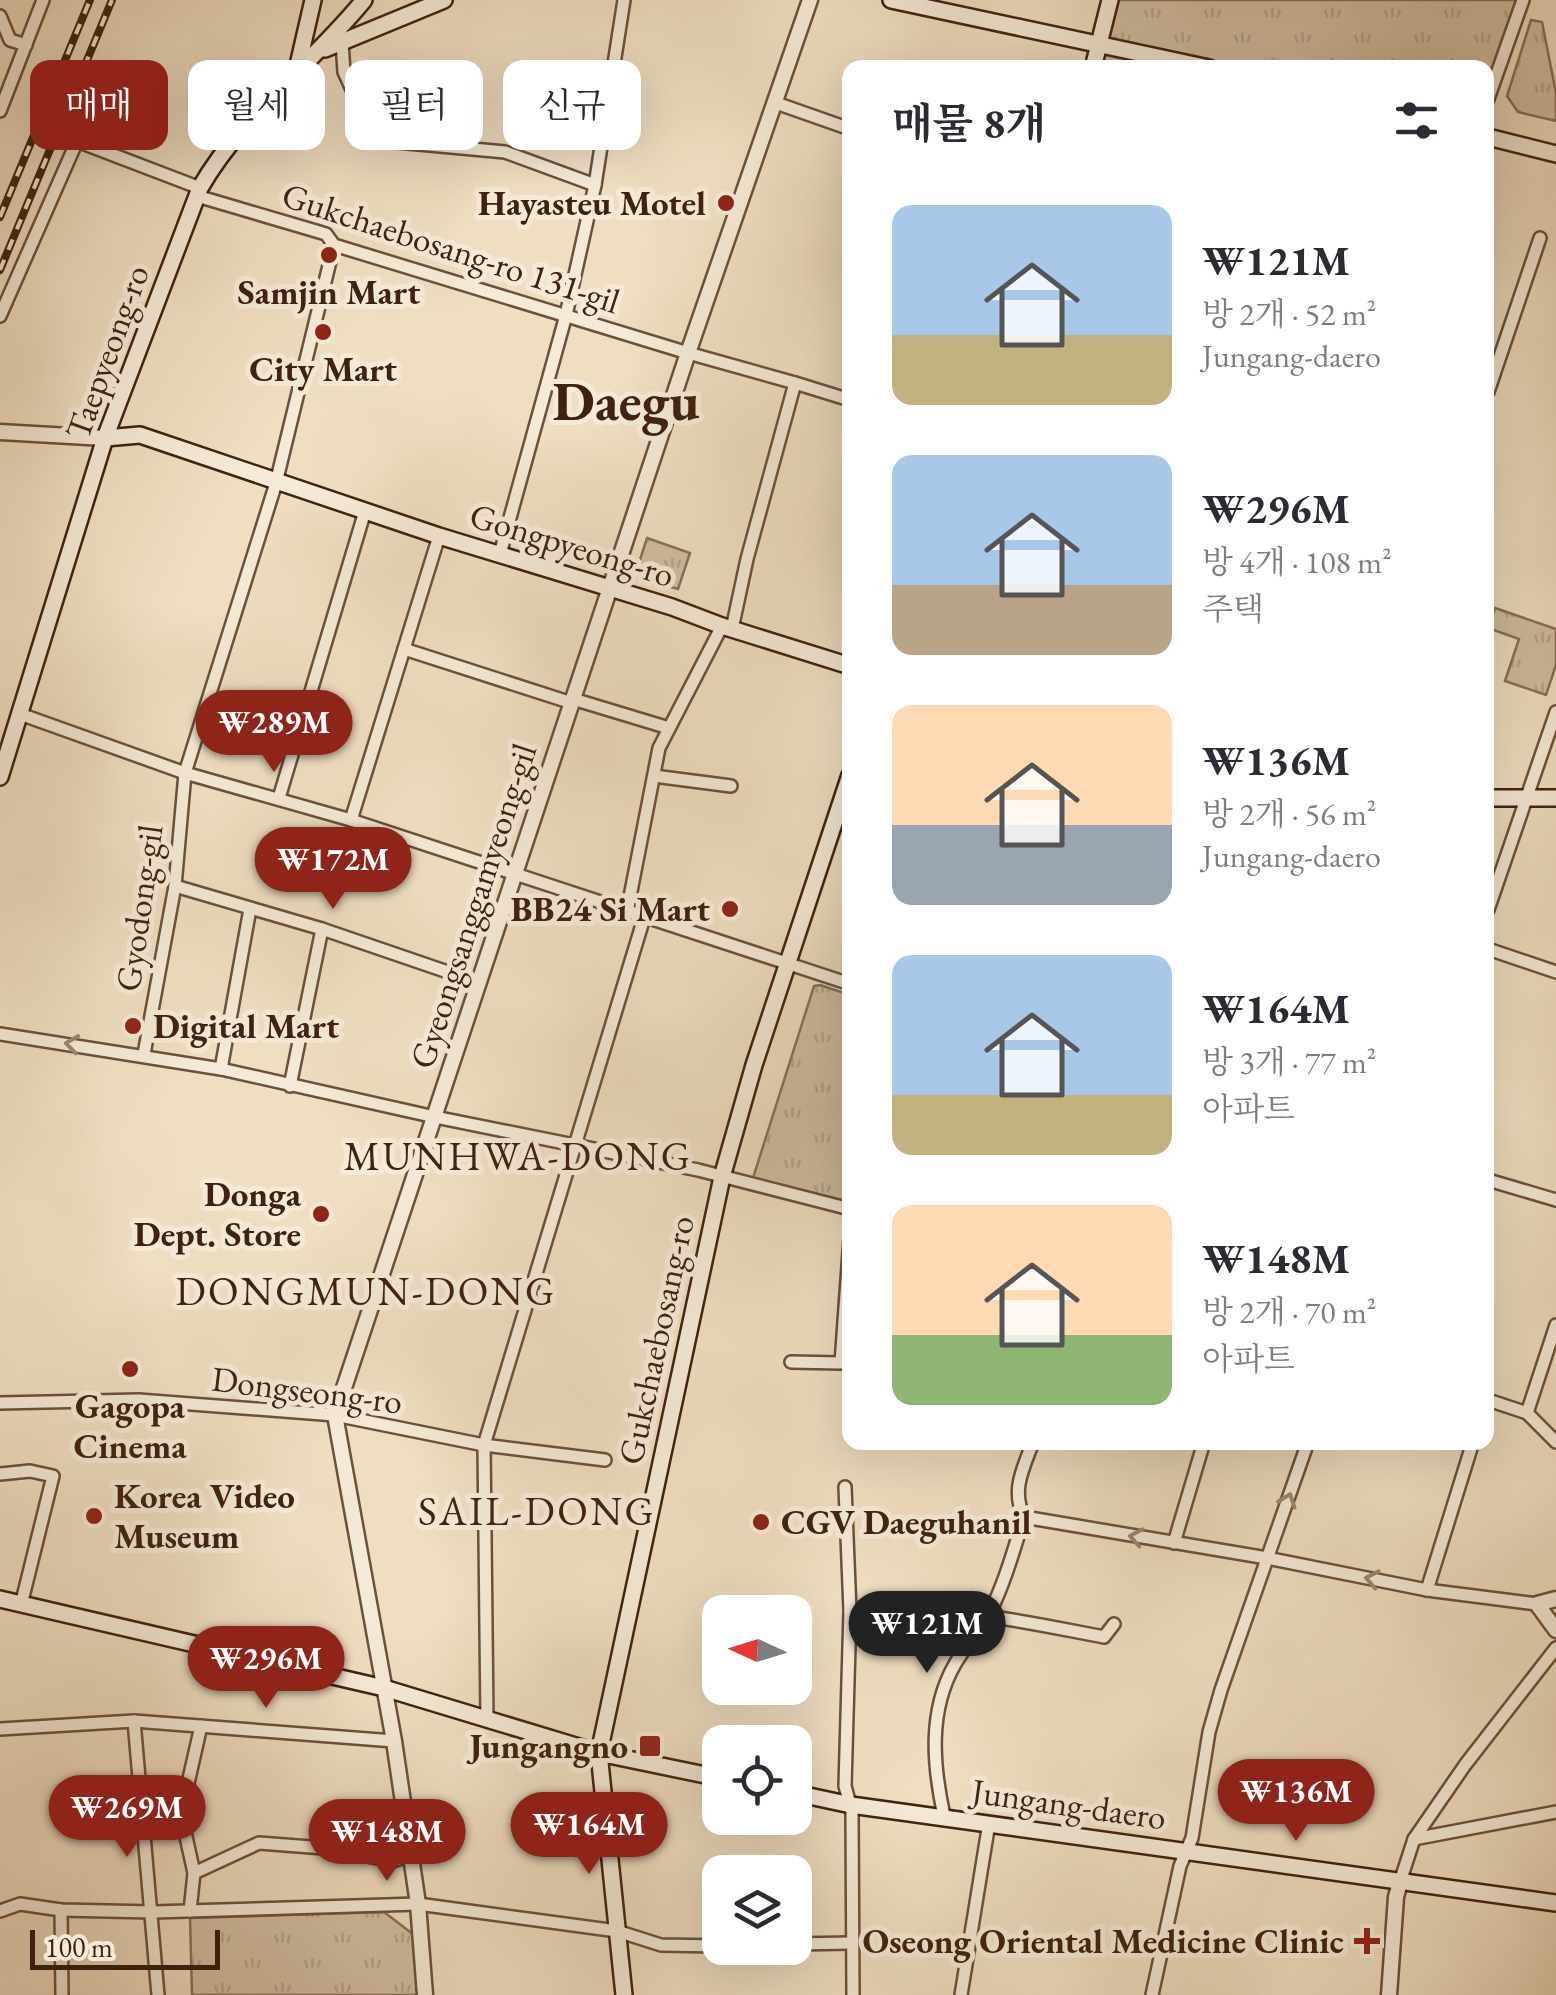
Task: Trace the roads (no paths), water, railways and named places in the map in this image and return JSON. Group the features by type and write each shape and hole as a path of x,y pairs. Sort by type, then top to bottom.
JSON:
{"main road":[{"path":"299,60 313,0"},
{"name":"Taepyeong-ro","path":"311,60 364,0"},
{"path":"321,50 444,0"},
{"path":"891,0 1176,60"},
{"path":"1096,60 1110,0"},
{"path":"1494,139 1556,154"},
{"name":"Taepyeong-ro","path":"0,777 105,438 199,192 224,150"},
{"name":"Gongpyeong-ro","path":"105,438 140,435 439,536 842,664"},
{"path":"1494,798 1556,798"},
{"name":"Gukchaebosang-ro","path":"624,1995 599,1753 722,1177 754,1064 842,799"},
{"path":"0,1600 384,1688 599,1753 702,1774"},
{"name":"Jungang-daero","path":"812,1797 1556,1903"}],"street":[{"path":"0,112 44,0"},
{"path":"500,554 566,315 595,185 624,0"},
{"name":"Gyeongsanggamyeong-gil","path":"426,1995 418,1904 394,1741 335,1415 477,982 810,0"},
{"path":"1494,81 1523,0"},
{"path":"0,16 5,42 26,45"},
{"path":"342,42 344,72 375,140 505,152 595,185"},
{"path":"776,104 842,126"},
{"name":"Gukchaebosang-ro 131-gil","path":"0,316 78,142 199,192 326,234 334,244 842,398"},
{"path":"1494,358 1540,238"},
{"path":"276,482 334,244"},
{"path":"627,912 659,748 727,628 795,383"},
{"name":"Gongpyeong-ro","path":"0,432 105,438"},
{"name":"Gyodong-gil","path":"144,1054 174,886 185,773 276,482"},
{"path":"279,798 365,511"},
{"path":"350,820 439,536"},
{"path":"404,649 669,728"},
{"path":"1494,893 1556,712"},
{"path":"0,719 19,720 350,820 842,981"},
{"path":"654,776 731,786"},
{"path":"174,886 477,982"},
{"path":"221,1068 250,908"},
{"path":"487,1719 484,1445 644,918"},
{"path":"290,1086 322,930"},
{"path":"1494,951 1556,972"},
{"path":"0,1034 221,1068 722,1177 842,1207"},
{"path":"1494,1182 1556,1200"},
{"path":"1527,1413 1556,1326"},
{"path":"791,1362 841,1363 842,1349"},
{"name":"Dongseong-ro","path":"0,1403 139,1400 335,1415 484,1445 605,1460"},
{"path":"1494,1402 1527,1413 1556,1442"},
{"name":"Jungang-daero","path":"944,1816 934,1750 938,1710 948,1676 988,1615 1012,1553 1024,1517 1017,1487 1030,1450"},
{"path":"1174,1543 1202,1450"},
{"name":"Jungang-daero","path":"1186,1850 1192,1838 1209,1732 1221,1690 1305,1450"},
{"path":"1427,1590 1471,1450"},
{"path":"0,1474 30,1471 54,1476 22,1605"},
{"path":"845,1487 850,1611 845,1786 852,1805 853,1995"},
{"path":"1024,1517 1427,1590 1538,1604 1556,1600"},
{"path":"1538,1604 1556,1630"},
{"path":"850,1611 902,1607 988,1615 1104,1637 1114,1624"},
{"path":"1389,1995 1400,1882 1414,1838 1556,1648"},
{"path":"0,1729 134,1721 394,1741"},
{"path":"134,1721 158,1995"},
{"path":"190,1911 194,1873 181,1814 200,1726"},
{"path":"1414,1838 1556,1812"},
{"path":"961,1995 989,1822"},
{"path":"194,1873 258,1843 324,1848 393,1861 411,1855"},
{"path":"1152,1995 1186,1850"},
{"path":"0,1910 20,1904 61,1910 153,1912 418,1904 616,1931 661,1945 702,1946"},
{"path":"61,1910 62,1995"},
{"path":"812,1944 851,1943"}],"railway":[{"path":"0,217 90,0"},
{"path":"0,270 112,0"}],"place":[{"name":"Hayasteu Motel","path":"726,203"},
{"name":"Samjin Mart","path":"329,255"},
{"name":"City Mart","path":"323,332"},
{"name":"BB24 Si Mart","path":"730,909"},
{"name":"Digital Mart","path":"133,1026"},
{"name":"Donga Dept. Store","path":"321,1214"},
{"name":"Gagopa Cinema","path":"130,1369"},
{"name":"Korea Video Museum","path":"94,1516"},
{"name":"CGV Daeguhanil","path":"761,1522"},
{"name":"Jungangno","path":"650,1746"},
{"name":"Oseong Oriental Medicine Clinic","path":"1367,1941"}],"district":[{"name":"Daegu","path":"626,401"},
{"name":"MUNHWA-DONG","path":"518,1156"},
{"name":"DONGMUN-DONG","path":"366,1291"},
{"name":"SAIL-DONG","path":"537,1511"}]}
